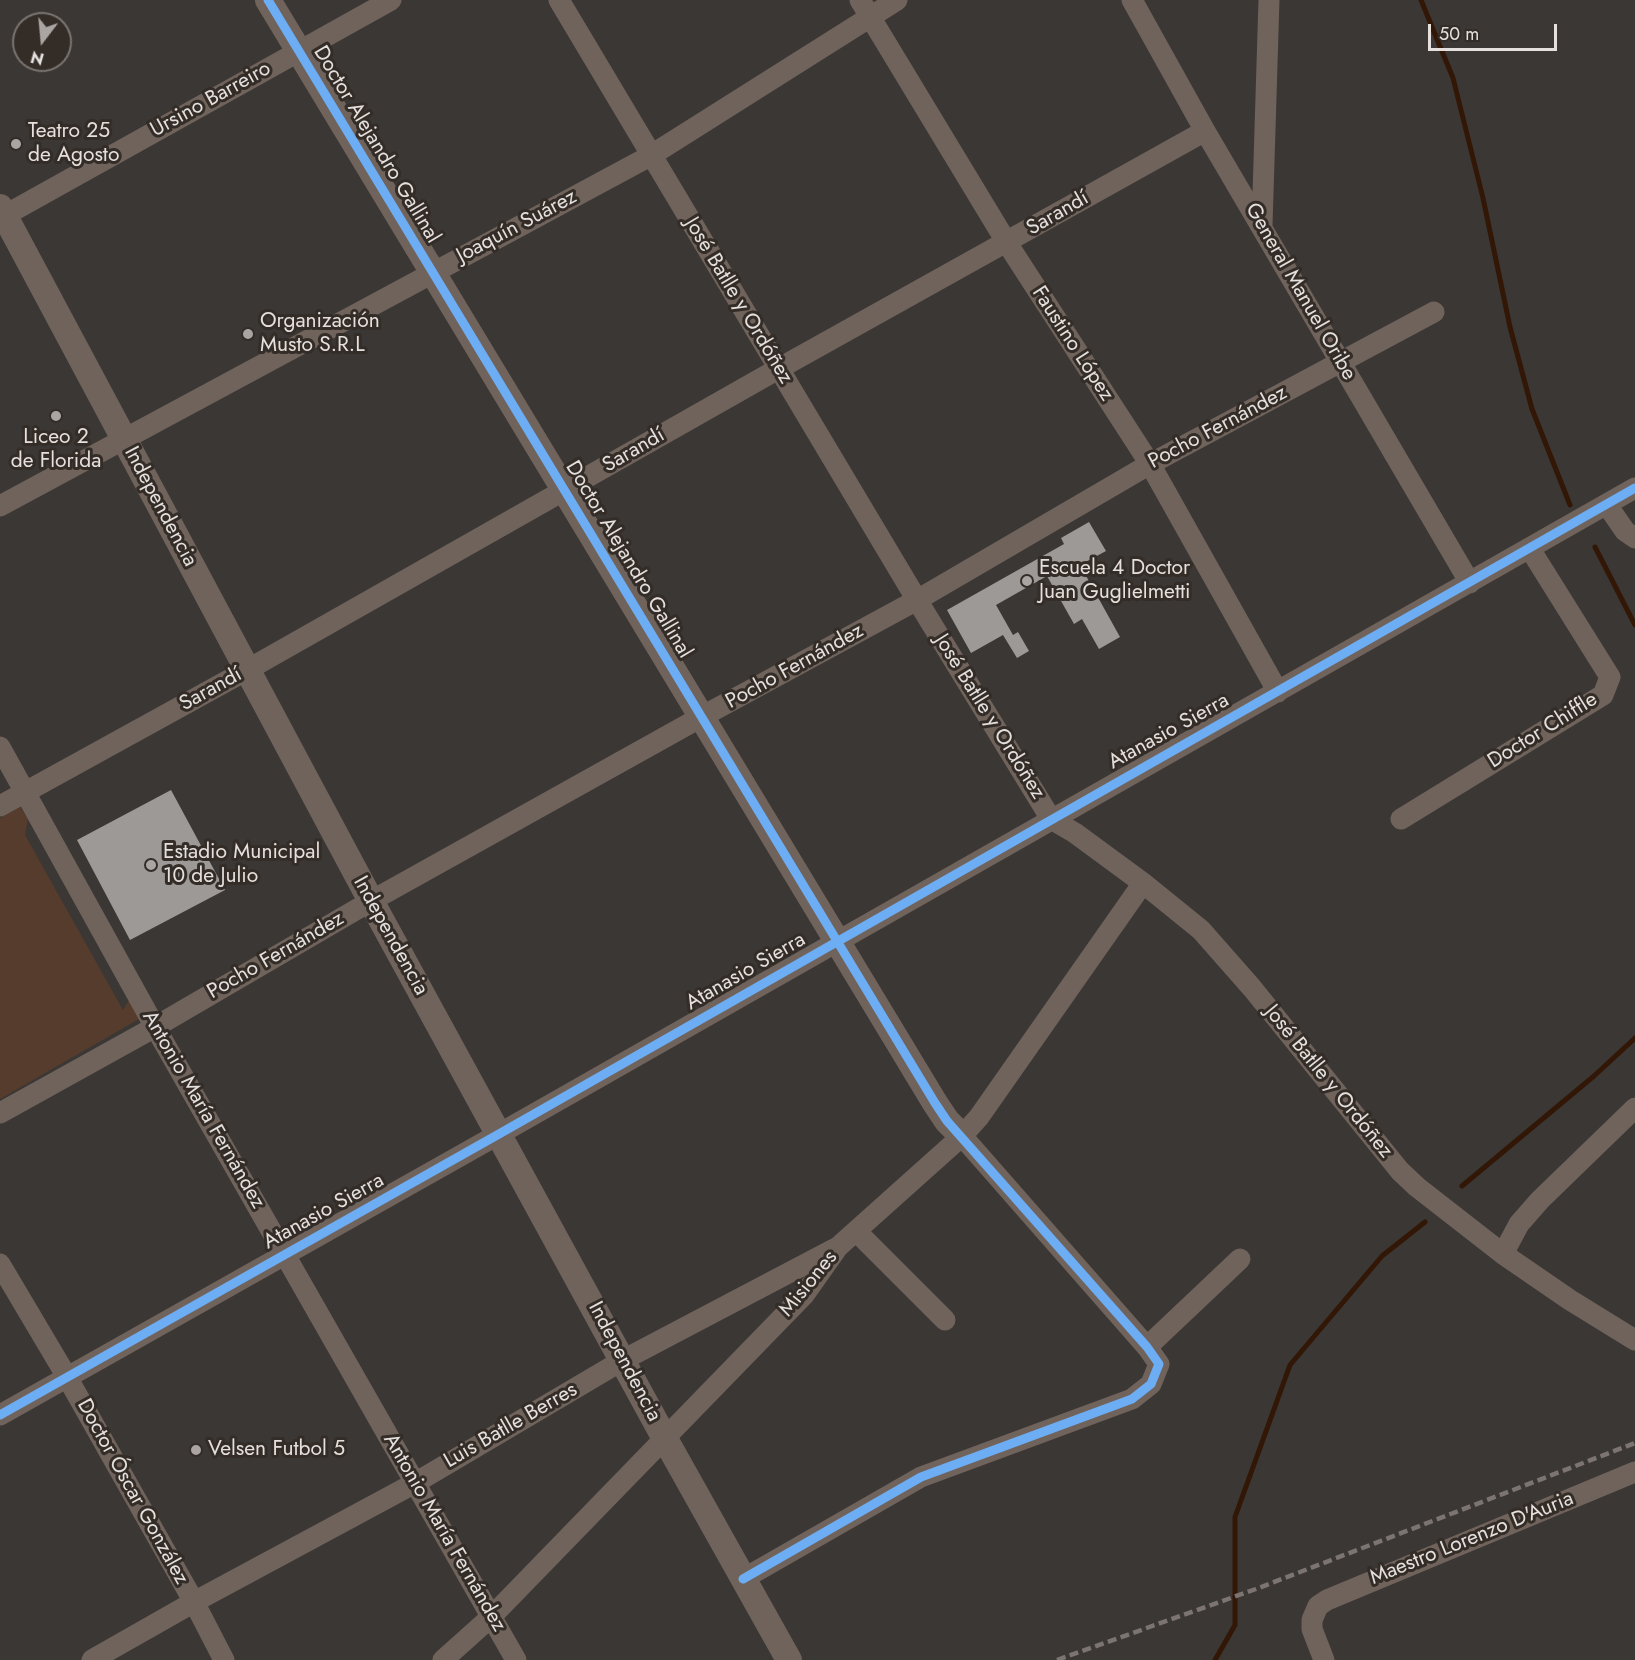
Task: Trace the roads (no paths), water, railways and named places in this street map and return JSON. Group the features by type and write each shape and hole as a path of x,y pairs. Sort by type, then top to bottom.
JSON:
{"street":[{"name":"Doctor Alejandro Gallinal","path":"268,0 935,1103 962,1136"},
{"name":"Ursino Barreiro","path":"2,213 391,0"},
{"name":"José Batlle y Ordóñez","path":"559,0 650,156 1051,819 1075,833 1180,911 1224,954 1400,1171 1441,1207 1503,1254 1570,1300 1635,1340"},
{"name":"Joaquín Suárez","path":"0,506 650,156 865,9 897,0"},
{"name":"General Manuel Oribe","path":"1132,0 1205,131 1470,583"},
{"path":"1262,227 1269,0"},
{"name":"Faustino López","path":"865,9 1007,243 1150,464 1278,692"},
{"name":"Sarandí","path":"0,806 247,670 778,369 1205,131"},
{"name":"Independencia","path":"2,213 371,901 624,1360 664,1437 789,1660"},
{"name":"Pocho Fernández","path":"0,1113 155,1027 371,901 917,600 1150,464 1434,312"},
{"name":"Atanasio Sierra","path":"0,1415 1635,488"},
{"path":"1607,505 1624,531 1635,538"},
{"name":"Doctor Chiffle","path":"1401,819 1603,695 1610,678 1530,549"},
{"name":"Antonio María Fernández","path":"0,747 155,1027 516,1660"},
{"name":"Misiones","path":"443,1660 491,1617 804,1295 838,1247 962,1136 991,1102 1143,883"},
{"path":"1503,1254 1519,1224 1540,1200 1635,1108"},
{"path":"743,1579 921,1477 1132,1399 1151,1384 1159,1364 1147,1347 962,1136"},
{"path":"856,1231 945,1320"},
{"name":"Luis Batlle Berres","path":"92,1660 194,1602 415,1483 624,1360 838,1247"},
{"path":"1147,1347 1240,1259"},
{"name":"Doctor Óscar González","path":"0,1264 67,1377 194,1602 224,1660"},
{"name":"Maestro Lorenzo D'Auria","path":"1324,1660 1312,1629 1314,1613 1318,1606 1337,1594 1635,1472"}],"waterway":[{"path":"1421,0 1453,78 1483,198 1510,327 1532,409 1570,505"},
{"path":"1595,547 1635,625"},
{"path":"1462,1186 1594,1076 1635,1038"},
{"path":"1215,1660 1235,1625 1235,1517 1290,1365 1382,1256 1425,1222"}],"railway":[{"path":"1057,1660 1256,1589 1635,1443"}],"place":[{"name":"Teatro 25 de Agosto","path":"16,144"},
{"name":"Organización Musto S.R.L","path":"248,334"},
{"name":"Liceo 2 de Florida","path":"56,416"},
{"name":"Escuela 4 Doctor Juan Guglielmetti","path":"1027,581"},
{"name":"Estadio Municipal 10 de Julio","path":"151,865"},
{"name":"Velsen Futbol 5","path":"196,1450"}]}
